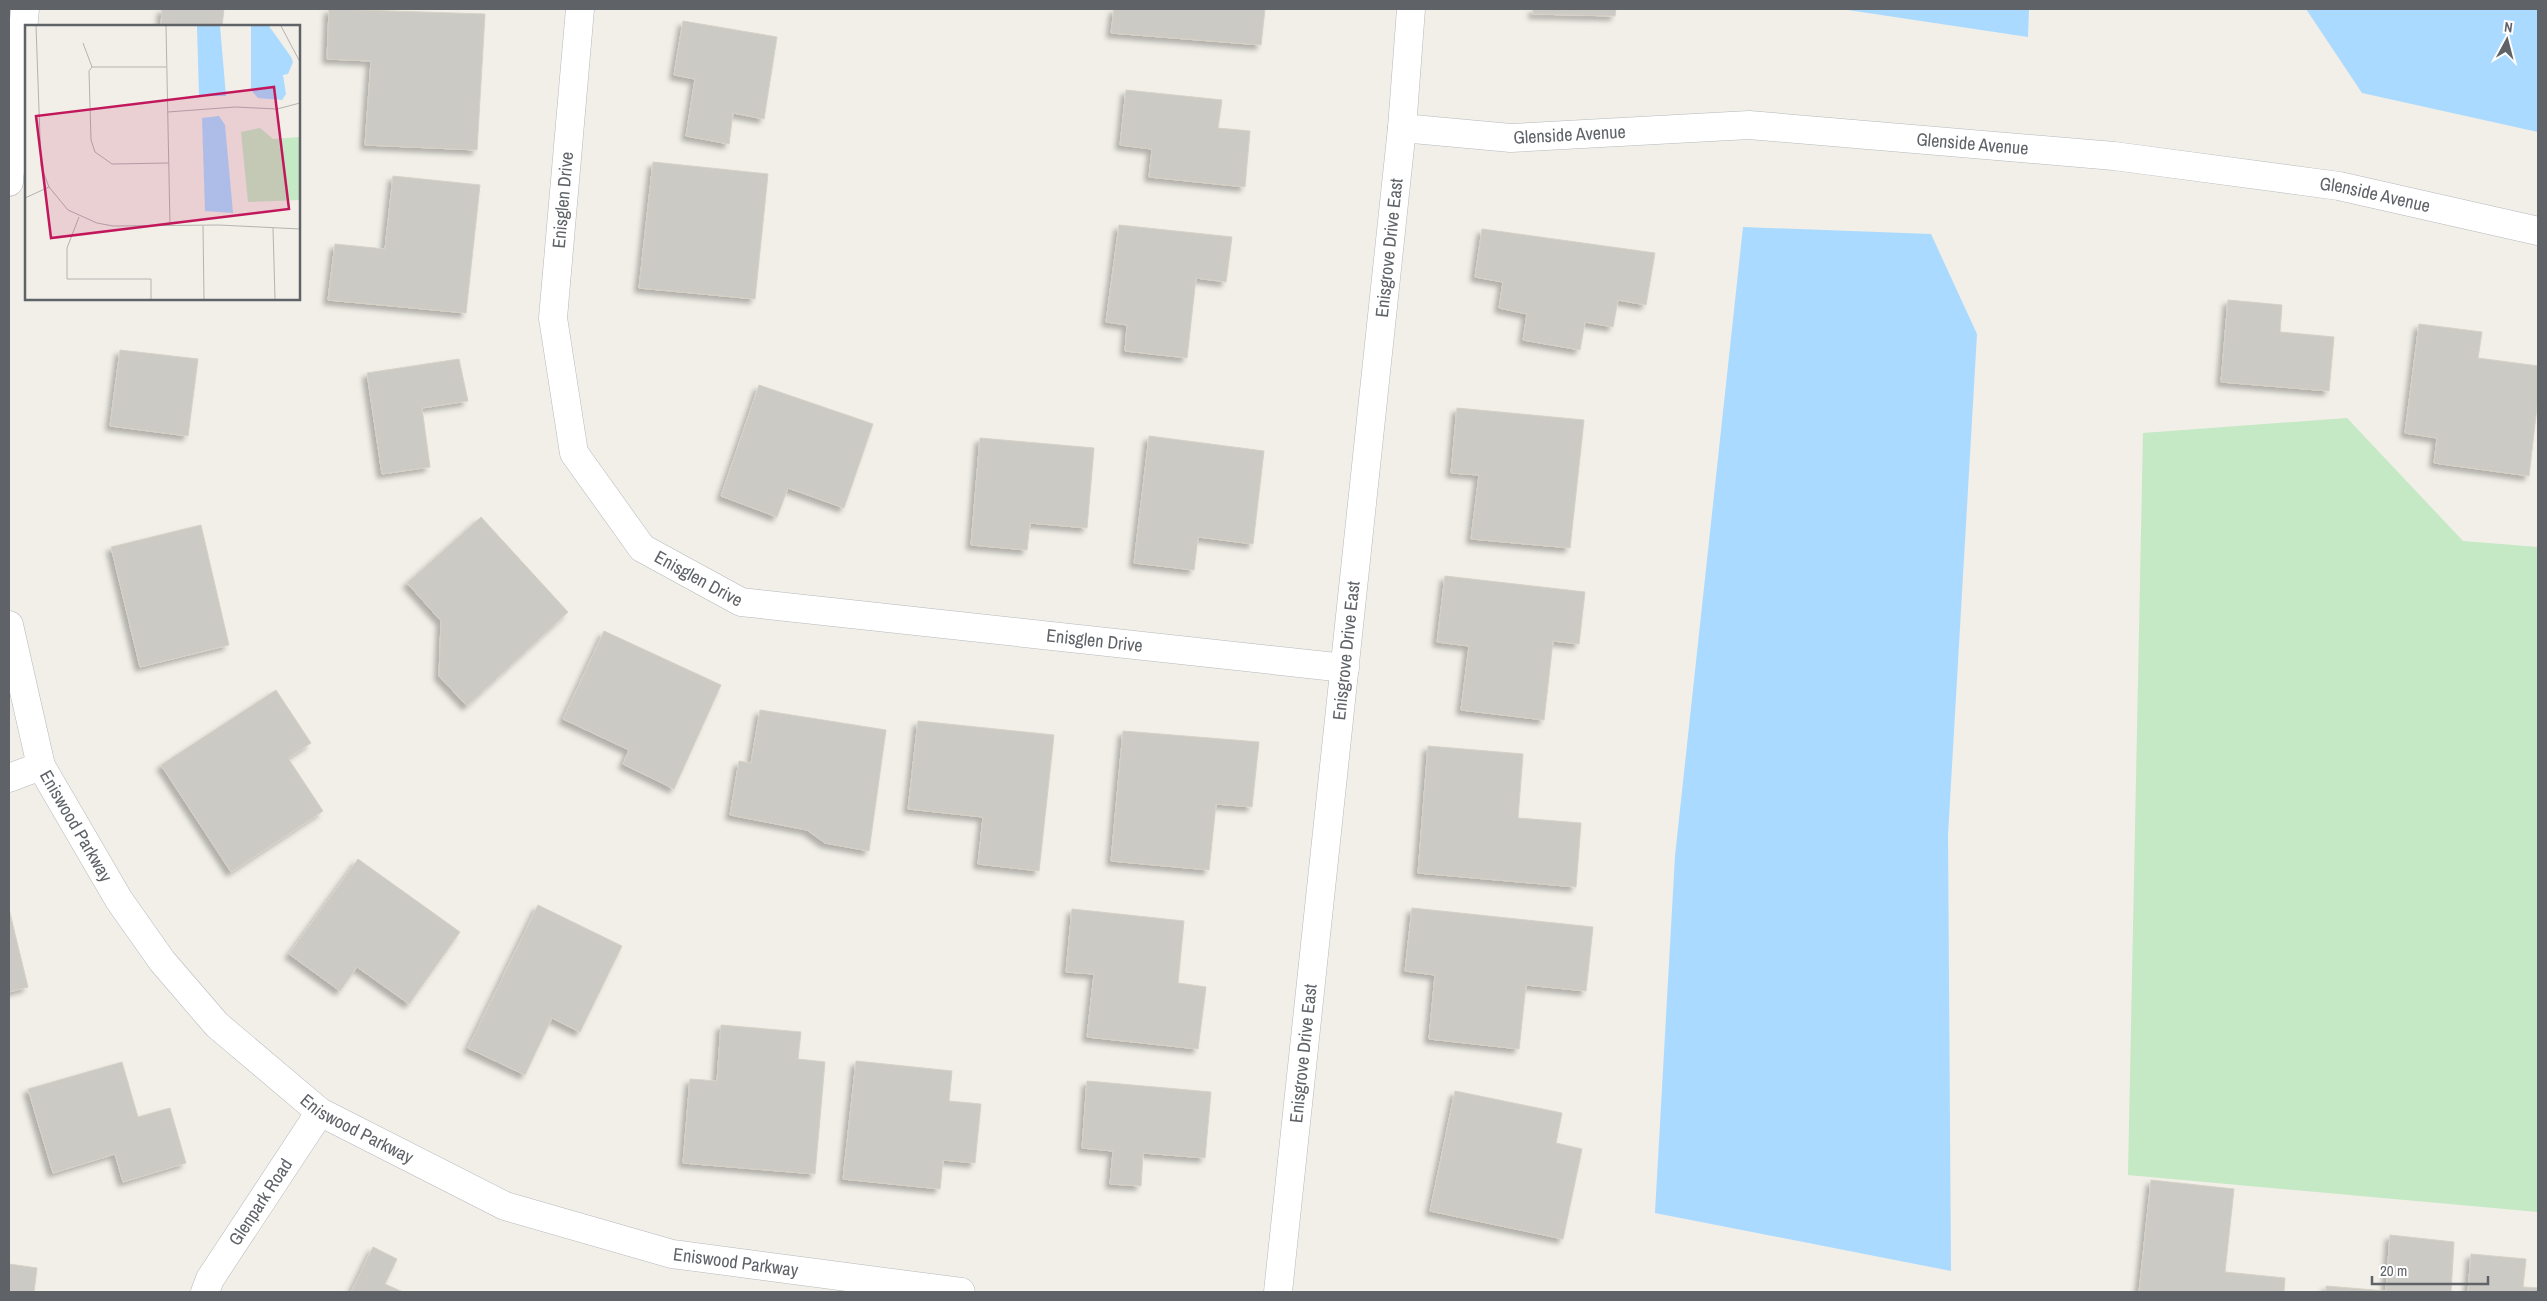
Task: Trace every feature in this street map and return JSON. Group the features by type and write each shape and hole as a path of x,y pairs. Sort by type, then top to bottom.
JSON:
{"street":[{"path":"9,182 25,9"},
{"name":"Enisglen Drive","path":"580,9 552,318 574,453 642,548 741,602 1345,668"},
{"name":"Enisgrove Drive East","path":"1278,1292 1402,128 1411,9"},
{"name":"Glenside Avenue","path":"1402,128 1511,138 1749,125 2114,156 2340,186 2538,231"},
{"name":"Eniswood Parkway","path":"9,625 41,766 119,900 162,961 217,1025 320,1112 505,1206 672,1254 961,1292"},
{"path":"9,778 41,766"},
{"name":"Glenpark Road","path":"205,1292 210,1279 320,1112"}],"green space":[{"path":"2347,418 2463,541 2538,547 2538,1212 2128,1175 2143,433"}],"water":[{"path":"1841,9 2029,9 2028,37"},
{"path":"2306,9 2538,9 2538,132 2362,93"},
{"path":"1743,227 1931,234 1977,334 1948,835 1951,1271 1655,1213 1675,856"}],"building":[{"path":"162,9 224,9 222,25 161,25"},
{"path":"329,9 485,14 477,150 365,145 371,61 327,59"},
{"path":"1114,9 1265,9 1261,45 1111,33"},
{"path":"1533,9 1616,9 1615,16 1533,14"},
{"path":"683,21 777,37 764,119 733,113 729,144 686,136 695,79 674,75"},
{"path":"1126,90 1222,100 1218,128 1250,131 1245,187 1149,177 1152,149 1120,145"},
{"path":"653,162 768,174 755,299 639,288"},
{"path":"393,176 480,185 466,313 328,300 335,244 385,249"},
{"path":"1119,225 1232,237 1226,282 1196,278 1187,358 1125,351 1127,325 1106,322"},
{"path":"1482,229 1655,253 1646,305 1618,300 1613,327 1585,322 1580,350 1523,340 1527,314 1499,308 1503,282 1475,277"},
{"path":"2228,300 2282,305 2280,332 2334,337 2329,391 2221,382"},
{"path":"2419,324 2482,332 2478,358 2538,366 2538,398 2529,476 2434,463 2437,438 2405,433"},
{"path":"120,350 198,359 188,436 110,426"},
{"path":"459,359 468,401 422,408 430,467 382,474 367,373"},
{"path":"759,385 873,424 844,508 788,488 777,517 721,496"},
{"path":"1457,408 1584,420 1570,548 1471,539 1479,475 1451,473"},
{"path":"1149,436 1264,451 1253,544 1198,537 1194,570 1134,563"},
{"path":"980,438 1094,448 1087,528 1030,523 1027,550 971,545"},
{"path":"481,517 568,612 467,706 439,676 441,621 407,583"},
{"path":"201,525 229,645 140,667 111,547"},
{"path":"1445,576 1585,592 1579,644 1553,641 1544,720 1461,710 1469,646 1437,642"},
{"path":"604,631 721,685 674,789 623,764 629,750 563,719"},
{"path":"276,690 311,743 288,758 323,811 231,872 161,765"},
{"path":"760,710 886,730 869,851 825,843 807,830 730,815 739,761 751,763"},
{"path":"918,721 1054,735 1039,871 978,864 983,817 908,809"},
{"path":"1123,731 1259,742 1252,807 1216,804 1209,870 1111,861"},
{"path":"1428,746 1523,754 1518,818 1581,823 1576,887 1418,873"},
{"path":"358,859 460,932 409,1004 357,967 340,991 289,954"},
{"path":"538,905 622,946 580,1032 552,1018 525,1075 468,1048"},
{"path":"1412,908 1593,927 1586,991 1526,985 1519,1049 1429,1039 1435,975 1405,971"},
{"path":"9,909 28,987 9,992"},
{"path":"1072,909 1184,921 1178,983 1206,987 1198,1049 1087,1037 1094,974 1066,972"},
{"path":"721,1025 801,1032 798,1059 825,1062 815,1174 683,1163 690,1079 717,1081"},
{"path":"856,1061 952,1071 949,1101 981,1104 975,1163 943,1160 940,1189 843,1179"},
{"path":"122,1062 138,1117 170,1108 186,1163 123,1182 115,1154 53,1173 28,1089"},
{"path":"1087,1081 1211,1092 1205,1158 1143,1153 1141,1186 1110,1184 1113,1151 1082,1148"},
{"path":"1455,1091 1562,1113 1556,1143 1582,1149 1563,1239 1430,1211"},
{"path":"2151,1180 2234,1189 2225,1272 2285,1278 2284,1292 2139,1292"},
{"path":"2390,1235 2454,1242 2451,1292 2326,1292 2326,1286 2386,1291"},
{"path":"373,1247 397,1259 385,1284 403,1292 351,1292"},
{"path":"2471,1254 2526,1259 2523,1287 2538,1288 2538,1292 2468,1292"},
{"path":"9,1264 37,1268 34,1292 9,1292"}]}
